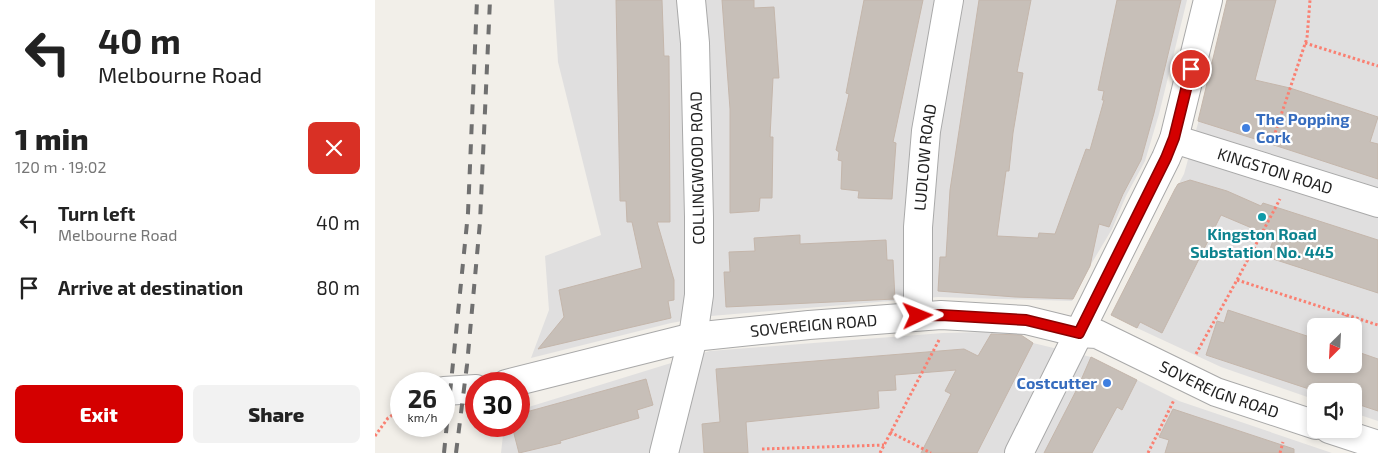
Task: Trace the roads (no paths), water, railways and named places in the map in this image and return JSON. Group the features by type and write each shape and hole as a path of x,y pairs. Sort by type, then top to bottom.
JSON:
{"street":[{"name":"COLLINGWOOD ROAD","path":"664,453 693,337 699,295 695,43 691,0"},
{"name":"LUDLOW ROAD","path":"929,316 918,227 926,131 949,0"},
{"path":"1019,453 1166,158 1174,138 1208,0"},
{"name":"KINGSTON ROAD","path":"1174,138 1378,203"},
{"name":"SOVEREIGN ROAD","path":"530,378 693,337 929,316 1026,320 1079,333 1097,334 1216,392 1307,422"},
{"path":"1358,438 1378,444"}],"railway":[{"path":"444,453 468,213 477,0"},
{"path":"456,453 467,365 480,222 490,0"}],"place":[{"name":"The Popping Cork","path":"1246,128"},
{"name":"Kingston Road Substation No. 445","path":"1262,217"},
{"name":"Costcutter","path":"1107,383"}]}
